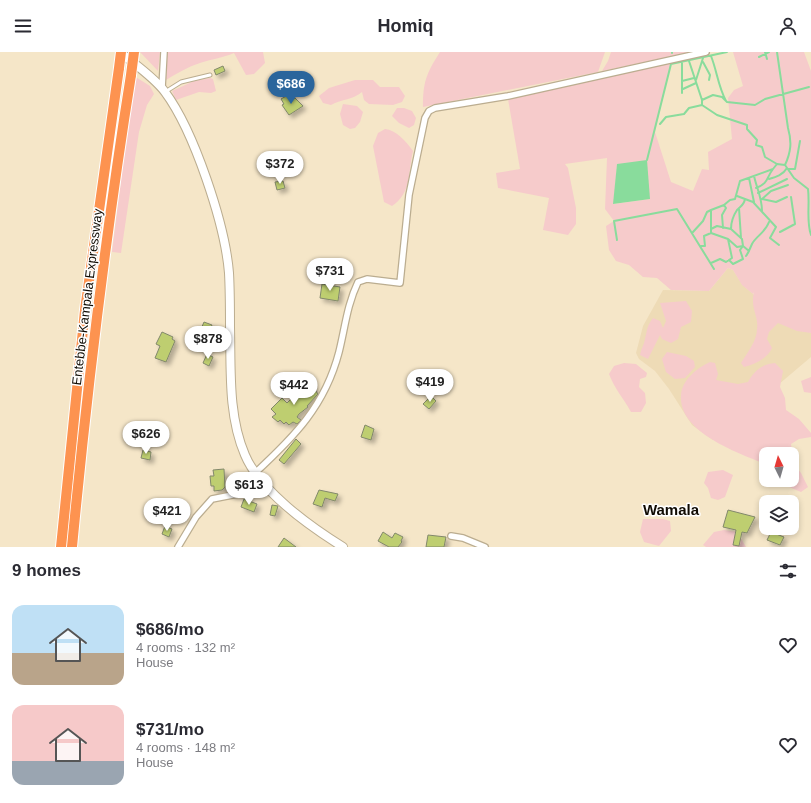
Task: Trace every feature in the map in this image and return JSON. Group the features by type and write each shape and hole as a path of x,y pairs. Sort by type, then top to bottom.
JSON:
{"highway":[{"name":"Entebbe-Kampala Expressway","path":"61,547 85,310 120,52"},
{"name":"Entebbe-Kampala Expressway","path":"72,547 90,369 134,52"}],"main road":[{"path":"120,52 164,90 178,113 194,146 221,232 229,274 231,380 235,418 245,456 255,473 268,488 301,518 343,547"}],"street":[{"path":"164,52 164,90"},
{"path":"255,473 286,444 320,401 329,383 339,352 350,298 358,282 367,279 400,283 410,195 425,118 429,111 435,108 508,96 706,52"},
{"path":"178,547 196,517 212,499 268,488"},
{"path":"451,536 463,538 485,547"}],"lane":[{"path":"164,90 181,82 210,75"}],"shaded area":[{"path":"140,52 160,52 158,71"},
{"path":"167,52 263,52 265,63 254,74 246,75 234,53 183,70 166,80"},
{"path":"440,52 605,52 598,72 423,107 426,78 431,66"},
{"path":"611,52 693,52 602,71"},
{"path":"733,52 804,52 811,71 811,333 797,331 778,323 769,332 767,339 772,348 770,352 760,360 744,367 741,363 751,347 757,333 757,320 753,303 754,292 753,294 742,285 733,270 728,268 709,291 671,290 657,278 643,277 629,265 616,261 609,250 606,226 614,221 605,209 607,158 565,164 568,168 576,208 576,224 568,235 543,230 549,198 498,188 496,173 520,169 508,99 671,63 655,132 671,182 693,191 702,169 709,170 708,152 732,139 728,98 734,90 743,86","holes":["617,164 650,199 614,204"]},
{"path":"134,76 150,86 154,94 147,105 139,132 121,253 112,252"},
{"path":"210,78 213,79 216,91 211,93 199,92 176,100 172,91 194,81"},
{"path":"355,80 373,80 380,87 399,87 405,96 402,102 393,105 369,104 364,100 362,92 355,97 331,105 323,103 319,96 329,88"},
{"path":"343,104 357,106 363,112 360,122 355,128 350,129 343,125 340,114"},
{"path":"397,108 404,108 412,111 416,118 414,125 409,128 399,123 392,116"},
{"path":"385,129 393,131 407,143 413,151 406,188 403,195 392,206 384,202 373,146 378,133"},
{"path":"647,160 650,199 613,204 617,164"},
{"path":"728,268 733,270 743,285 761,301 811,333 811,357 713,440 692,425 669,389 655,371 639,359 636,353 643,326 663,290 709,291"},
{"path":"686,301 692,311 691,322 681,327 678,339 671,343 662,339 660,335 648,359 640,355 648,326 653,318 660,321 663,328 666,321 660,303"},
{"path":"667,352 686,356 694,361 695,367 685,378 675,379 666,372 662,359"},
{"path":"710,362 715,363 718,374 716,380 738,384 748,382 756,371 766,365 775,363 783,371 780,387 785,398 786,410 799,419 811,433 811,437 799,439 791,444 791,447 759,447 759,461 740,454 712,439 699,430 689,420 683,408 681,395 684,384 691,375"},
{"path":"624,363 636,364 647,373 646,377 640,379 639,387 645,393 646,403 641,412 631,412 609,374 614,366"},
{"path":"811,377 811,393 804,392 801,381"},
{"path":"723,470 733,475 725,497 718,500 711,498 708,488 704,483 708,472"},
{"path":"799,470 808,487 801,492 789,487 799,487"},
{"path":"643,519 663,519 670,521 671,531 659,546 644,542 640,532"},
{"path":"724,530 737,532 746,547 706,547 703,545 714,532"}],"building":[{"path":"223,66 225,71 216,75 214,70"},
{"path":"288,95 291,100 295,98 303,106 289,115 282,105 284,104 281,99"},
{"path":"283,181 285,188 277,190 275,182"},
{"path":"322,284 340,287 338,301 320,298"},
{"path":"204,322 212,325 209,332 201,329"},
{"path":"162,332 173,337 172,339 175,341 166,362 155,358 160,346 156,344"},
{"path":"207,354 213,357 209,366 203,363"},
{"path":"310,383 318,394 307,406 308,407 299,414 297,417 301,420 297,424 293,422 289,425 286,422 284,424 280,420 278,422 272,417 276,414 271,409 282,398 287,403 302,388"},
{"path":"431,396 436,401 429,409 423,404"},
{"path":"365,425 374,429 371,440 361,437"},
{"path":"296,439 301,444 284,464 279,460"},
{"path":"143,450 151,452 150,460 141,458"},
{"path":"224,469 225,487 222,490 214,491 214,486 211,486 210,476 214,476 213,470"},
{"path":"319,490 338,494 335,501 325,498 322,507 313,504"},
{"path":"244,499 257,504 254,512 241,507"},
{"path":"272,505 278,506 275,516 270,515"},
{"path":"728,510 755,517 747,533 742,532 739,546 733,545 736,530 723,527"},
{"path":"165,526 172,529 169,537 162,534"},
{"path":"383,532 392,538 395,533 403,537 402,542 398,547 389,547 378,541"},
{"path":"428,535 446,537 444,547 426,547"},
{"path":"770,535 779,535 784,537 780,545 767,540"},
{"path":"284,538 296,547 278,547"}],"waterway":[{"path":"647,160 671,64 727,52"},
{"path":"765,52 767,59"},
{"path":"759,57 769,52"},
{"path":"777,52 790,138 790,151 785,165"},
{"path":"711,56 721,90 726,101"},
{"path":"696,80 703,58"},
{"path":"689,61 702,100"},
{"path":"703,62 710,75 709,80"},
{"path":"682,63 682,93"},
{"path":"682,81 694,78"},
{"path":"683,89 696,83"},
{"path":"809,87 765,99 755,105 727,102 722,97 713,95 702,100 702,105 717,115 747,125 747,129 757,140 756,145 762,147 765,157 777,164 785,165 794,178 808,189 809,224 811,235"},
{"path":"660,124 666,117 684,114 689,108 702,105"},
{"path":"788,169 795,169 800,141"},
{"path":"723,228 722,215 726,208 724,205 730,200 735,199 740,181 773,169 777,164"},
{"path":"769,179 781,174 787,168"},
{"path":"756,188 765,182 773,169"},
{"path":"754,176 762,211"},
{"path":"749,178 754,202"},
{"path":"758,193 787,179"},
{"path":"787,197 776,202 762,199 771,191 788,185"},
{"path":"737,196 753,202 776,227 770,238 779,245"},
{"path":"780,232 795,224 791,197"},
{"path":"711,229 717,226 731,229 734,215 745,199"},
{"path":"701,246 705,246 704,236 711,233 711,210 724,205"},
{"path":"739,208 741,238"},
{"path":"617,240 614,221 677,209 714,269"},
{"path":"693,232 703,221 707,212 711,210"},
{"path":"746,256 754,241 769,222"},
{"path":"731,229 742,239 743,246 749,251"},
{"path":"711,233 728,239 737,247 743,246"},
{"path":"711,263 720,259 726,262 732,258 728,239"},
{"path":"729,260 733,264 743,259 740,250 743,246"}],"district":[{"name":"Wamala","path":"671,509"}]}
